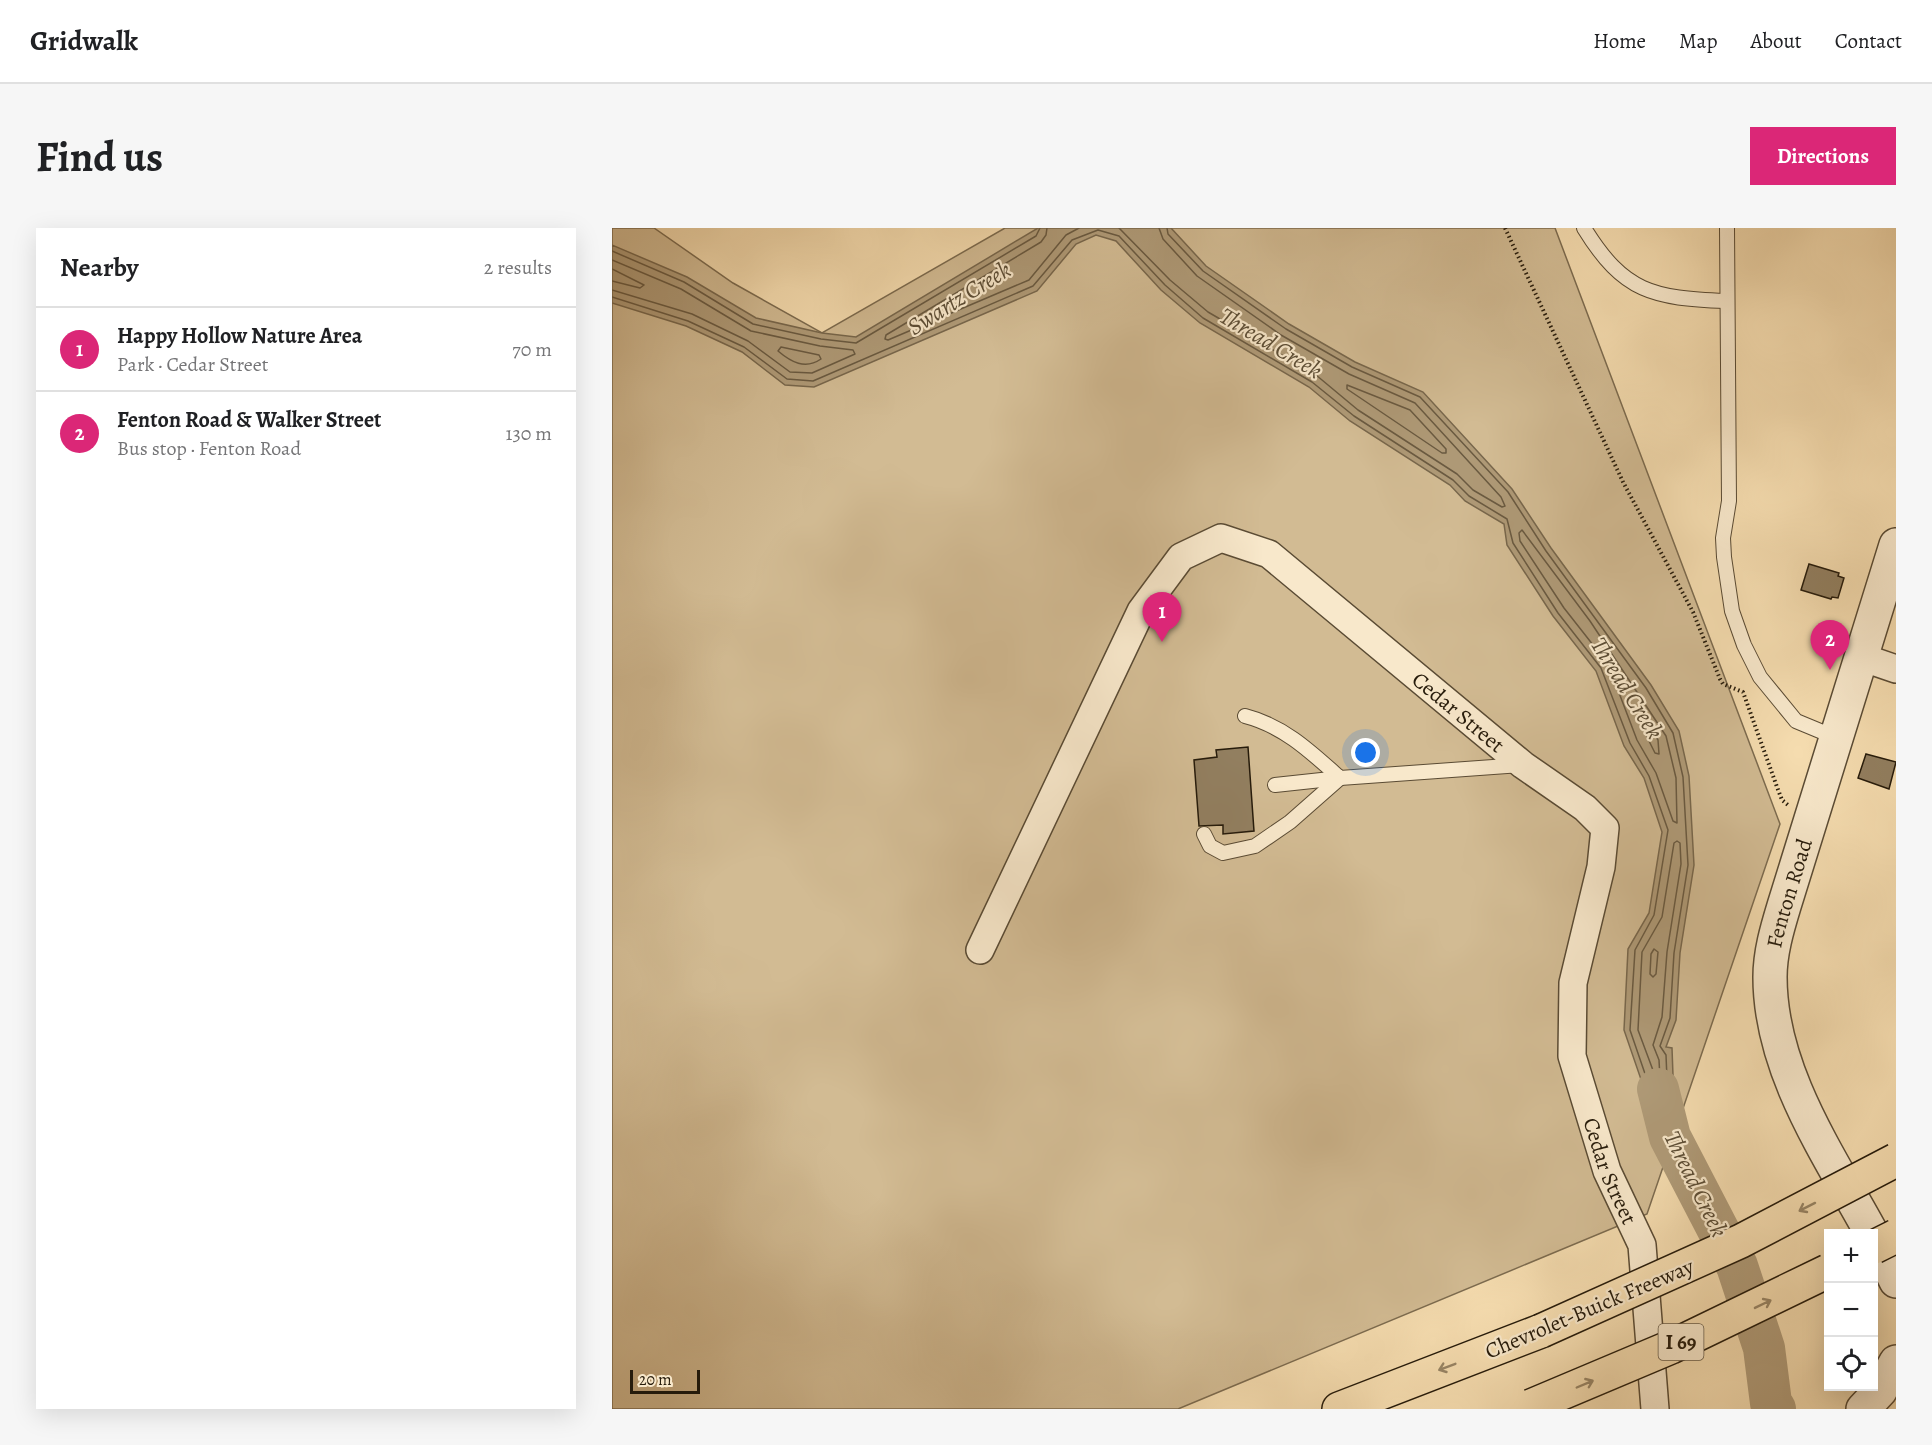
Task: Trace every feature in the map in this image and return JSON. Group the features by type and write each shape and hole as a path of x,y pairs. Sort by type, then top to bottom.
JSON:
{"highway":[{"name":"Chevrolet-Buick Freeway","path":"1339,1409 1541,1331 1740,1241 1896,1160"},
{"path":"1878,1245 1896,1236"},
{"name":"I 69","path":"1527,1408 1671,1347 1824,1273"}],"street":[{"name":"Cedar Street","path":"980,950 1141,611 1181,556 1221,538 1269,554 1523,765 1585,808 1605,828 1601,867 1573,983 1572,1056 1607,1171 1642,1245 1655,1409"},
{"name":"Fenton Road","path":"1870,1229 1795,1089 1780,1046 1773,1011 1770,977 1773,946 1810,818 1896,545"},
{"path":"1861,657 1896,669"},
{"name":"Fenton Road","path":"1878,1245 1896,1281"},
{"path":"1863,1409 1880,1391 1896,1362"}],"lane":[{"path":"1584,228 1615,271 1642,288 1672,297 1726,301"},
{"path":"1727,228 1726,301 1730,501 1723,546 1732,611 1752,663 1790,715 1802,726 1837,738"},
{"path":"1245,716 1266,722 1298,741 1340,778"},
{"path":"1275,785 1523,765"},
{"path":"1204,834 1210,846 1223,853 1255,846 1290,822 1340,778"}],"path":[{"path":"1505,228 1623,482 1697,621 1720,679 1723,684 1743,692 1782,800 1810,818"}],"shaded area":[{"path":"612,228 654,228 733,283 822,333 1005,228 1555,228 1780,824 1647,1214 1178,1409 612,1409"}],"water":[{"name":"Swartz Creek","path":"1038,228 1171,228 1206,266 1289,324 1355,362 1423,392 1512,489 1551,548 1651,685 1679,731 1689,776 1694,865 1680,953 1676,1020 1666,1047 1672,1048 1674,1103 1682,1116 1668,1158 1624,1030 1628,949 1649,913 1662,832 1644,778 1624,746 1596,671 1553,616 1507,545 1504,524 1465,501 1450,485 1350,421 1309,387 1200,323 1161,290 1116,241 1096,235 1076,244 1037,291 814,387 785,385 742,352 686,326 612,303 612,245 687,277 756,318 822,333 856,337"}],"building":[{"path":"1809,564 1839,573 1838,576 1844,578 1838,598 1832,597 1831,599 1801,590"},
{"path":"1248,747 1254,831 1223,834 1223,825 1199,826 1194,760 1217,757 1216,750"},
{"path":"1866,754 1896,762 1889,789 1858,778"}],"waterway":[{"name":"Thread Creek","path":"1658,1089 1670,1137 1737,1266 1764,1348 1771,1403 1775,1409"}],"place":[{"name":"Happy Hollow Nature Area","path":"1162,642"},
{"name":"Fenton Road & Walker Street","path":"1830,670"}]}
